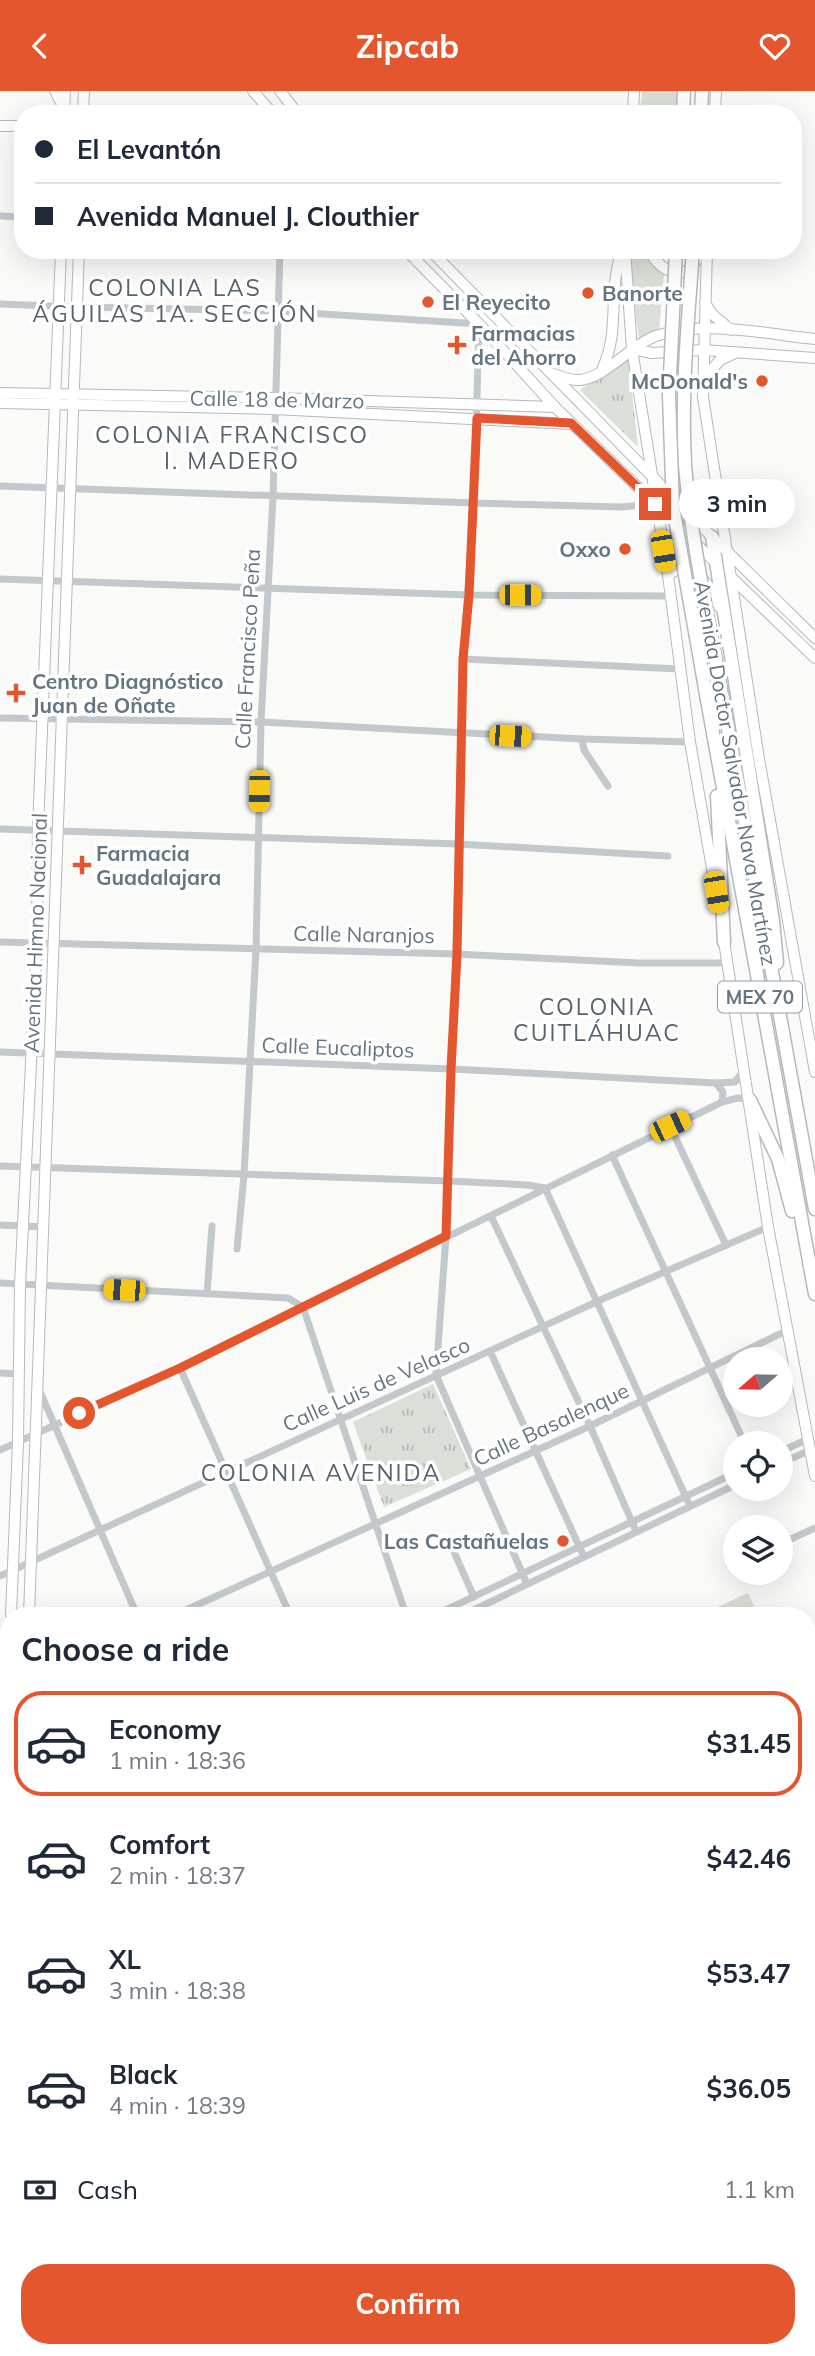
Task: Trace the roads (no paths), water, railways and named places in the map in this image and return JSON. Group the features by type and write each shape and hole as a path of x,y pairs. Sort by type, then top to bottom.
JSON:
{"highway":[{"name":"Avenida Doctor Salvador Nava Martínez","path":"676,259 669,395 673,507 714,747 815,1294"},
{"name":"Avenida Doctor Salvador Nava Martínez","path":"691,259 683,404 685,465 690,505 815,1209"},
{"path":"712,537 774,921 783,1033"},
{"path":"714,747 724,942"},
{"path":"750,1100 778,1159 810,1268"},
{"path":"807,1163 815,1186"}],"main road":[{"path":"253,91 265,105"},
{"path":"280,91 291,105"},
{"name":"Avenida Himno Nacional","path":"11,1607 18,1442 20,1285 37,943 38,829 61,259"},
{"name":"Avenida Himno Nacional","path":"29,1607 79,259"},
{"path":"415,259 571,423 815,659"},
{"path":"439,259 815,638"},
{"path":"602,370 610,353 613,337 615,283 621,259"},
{"name":"Avenida Doctor Salvador Nava Martínez","path":"624,259 632,349 668,575 690,742 745,1068 768,1227 815,1476"},
{"path":"654,259 671,272 679,273 688,271 698,259"},
{"name":"Avenida Doctor Salvador Nava Martínez","path":"706,259 703,381 715,480 780,884 814,1065"},
{"path":"704,301 712,314 732,330"},
{"path":"479,324 494,315"},
{"path":"551,373 571,380 581,380 656,336 680,330 732,330 813,342"},
{"path":"632,349 652,353 703,349 815,358"},
{"path":"703,381 720,360 737,352"},
{"name":"Calle 18 de Marzo","path":"0,393 73,401 571,423"},
{"name":"Calle 18 de Marzo","path":"73,401 274,398 555,407"},
{"name":"Calle 18 de Marzo","path":"0,403 55,400"},
{"path":"678,527 694,519 709,505 715,480"},
{"path":"668,575 675,569 686,568 708,585 717,599 726,631"},
{"path":"750,781 759,759"},
{"path":"762,858 780,884"}],"street":[{"name":"Calle Francisco Peña","path":"237,1249 244,1175 256,949 261,722 273,496 280,259"},
{"path":"0,304 277,311 479,324 474,503 463,659 457,954 446,1236 436,1375 527,1584"},
{"path":"0,486 474,503 621,507 655,504"},
{"path":"0,579 469,595 670,596"},
{"path":"463,659 679,669"},
{"path":"0,718 261,722 690,742"},
{"path":"582,739 584,750 608,786"},
{"path":"0,829 458,844 668,856"},
{"name":"Calle Naranjos","path":"0,942 457,954 639,963 728,963"},
{"name":"Calle Eucaliptos","path":"0,1052 451,1069 716,1083 735,1082 745,1068"},
{"path":"716,1083 723,1092 722,1102"},
{"path":"0,1450 180,1368 670,1126 722,1102 738,1098 750,1100"},
{"path":"670,1126 726,1245"},
{"path":"612,1156 739,1431"},
{"path":"0,1166 448,1181 545,1188"},
{"path":"545,1188 690,1506"},
{"path":"491,1216 590,1426 636,1531"},
{"path":"0,1225 44,1227"},
{"path":"207,1294 212,1226"},
{"name":"Calle Luis de Velasco","path":"0,1576 596,1302 768,1227"},
{"path":"0,1283 288,1298 303,1307 403,1607"},
{"name":"Calle Basalenque","path":"193,1607 590,1426 788,1330"},
{"path":"490,1351 584,1557"},
{"path":"180,1368 286,1607"},
{"path":"0,1373 19,1374"},
{"path":"37,1383 134,1607"},
{"path":"793,1446 808,1439"},
{"path":"793,1458 810,1450"},
{"path":"452,1607 723,1479"},
{"path":"480,1607 723,1491"},
{"path":"793,1538 815,1528"},
{"path":"454,1552 474,1597"}],"place":[{"name":"Banorte","path":"588,293"},
{"name":"El Reyecito","path":"428,302"},
{"name":"Farmacias del Ahorro","path":"457,345"},
{"name":"McDonald's","path":"762,381"},
{"name":"Oxxo","path":"625,549"},
{"name":"Centro Diagnóstico Juan de Oñate","path":"16,693"},
{"name":"Farmacia Guadalajara","path":"82,865"},
{"name":"Las Castañuelas","path":"563,1541"}],"district":[{"name":"COLONIA LAS ÁGUILAS 1A. SECCIÓN","path":"175,300"},
{"name":"COLONIA FRANCISCO I. MADERO","path":"232,447"},
{"name":"COLONIA CUITLÁHUAC","path":"597,1019"},
{"name":"COLONIA AVENIDA","path":"321,1472"}]}
